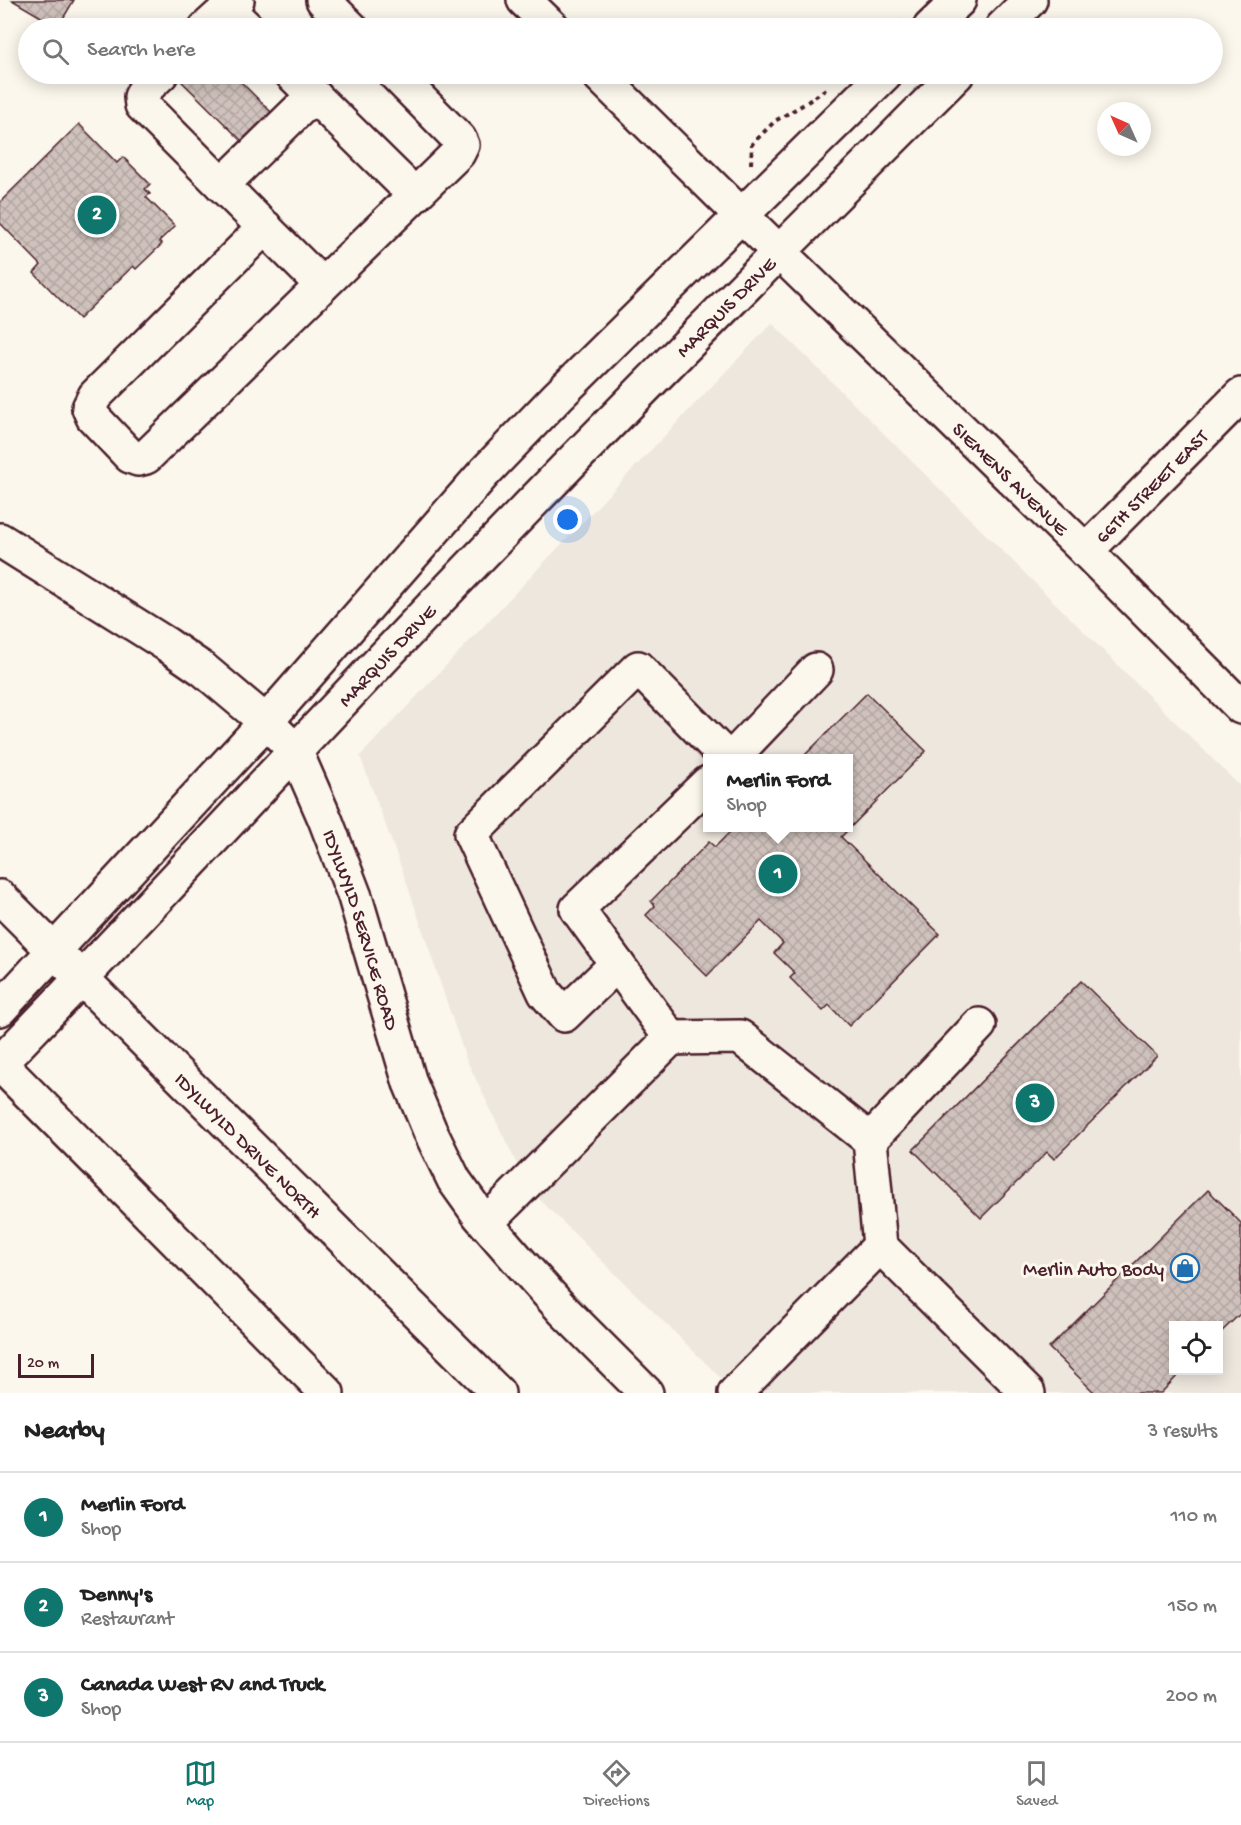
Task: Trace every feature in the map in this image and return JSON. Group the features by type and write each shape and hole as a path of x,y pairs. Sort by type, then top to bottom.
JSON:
{"main road":[{"path":"323,0 341,18"},
{"path":"524,0 543,18"},
{"path":"940,18 959,0"},
{"path":"1012,18 1030,0"},
{"path":"150,84 141,97 142,105 322,285"},
{"path":"222,185 303,84 415,195"},
{"path":"265,227 95,396 89,408 93,417 130,456 138,459 147,457 458,153 462,145 459,139 405,84"},
{"path":"608,84 735,209"},
{"path":"0,1010 266,722 485,472 735,209 874,84"},
{"name":"MARQUIS DRIVE","path":"0,1064 496,539 947,84"},
{"name":"MARQUIS DRIVE","path":"735,209 779,252"},
{"name":"SIEMENS AVENUE","path":"779,252 1086,550 1241,707"},
{"name":"66TH STREET EAST","path":"1086,550 1241,395"},
{"name":"IDYLWYLD SERVICE ROAD","path":"0,540 204,670 266,722 295,750 356,897 410,1083 454,1180 486,1223 563,1310 646,1393"},
{"path":"617,964 564,1015 545,993 471,834 638,668 722,754"},
{"path":"737,754 816,670"},
{"path":"671,1038 576,909 703,788"},
{"name":"IDYLWYLD DRIVE NORTH","path":"0,897 498,1393"},
{"path":"870,1140 979,1025"},
{"path":"486,1223 671,1038 740,1036 870,1140 880,1246 1028,1393"},
{"path":"0,1064 327,1393"},
{"path":"735,1393 880,1246"}],"path":[{"path":"735,209 750,183 752,144 776,121 830,85"}],"shaded area":[{"path":"772,323 1241,787 1241,1393 736,1393 529,1189 466,1059 404,875 360,756"}],"building":[{"path":"12,0 74,0 63,18 43,18"},
{"path":"184,84 243,84 275,116 246,145"},
{"path":"79,124 117,163 123,157 150,184 145,189 150,194 146,197 175,226 159,241 162,244 136,269 133,266 79,319 34,273 41,265 0,223 0,202"},
{"path":"867,693 926,751 853,825 853,754 806,754"},
{"path":"730,832 846,832 841,837 940,934 849,1026 829,1005 823,1011 790,978 795,973 774,953 783,943 761,921 707,976 646,915 655,906 651,901 709,842 715,847"},
{"path":"1081,981 1157,1056 1054,1159 1047,1152 981,1218 913,1150"},
{"name":"Merlin Auto Body","path":"1208,1190 1241,1223 1241,1313 1223,1330 1223,1321 1169,1321 1169,1375 1178,1375 1161,1393 1095,1393 1049,1348"}],"place":[{"name":"Denny's","path":"97,215"},
{"name":"Merlin Ford","path":"778,874"},
{"name":"Canada West RV and Truck","path":"1035,1103"},
{"name":"Merlin Auto Body","path":"1185,1268"}]}
